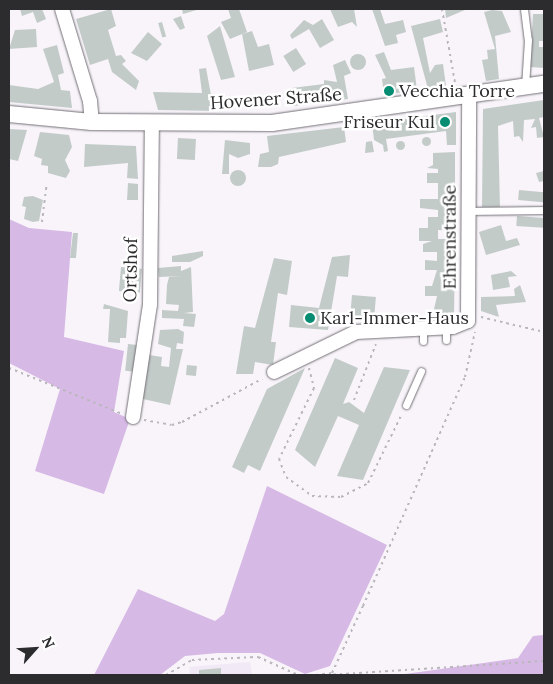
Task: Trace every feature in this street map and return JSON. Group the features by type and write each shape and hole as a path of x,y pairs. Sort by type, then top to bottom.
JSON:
{"street":[{"path":"65,9 90,101 92,122"},
{"name":"Hovener Straße","path":"9,114 92,122 272,123 463,99 544,84"},
{"name":"Ehrenstraße","path":"463,99 470,211 468,321"},
{"name":"Ortshof","path":"133,417 150,305 152,122"},
{"path":"274,372 356,332 423,327 446,334 468,321"}],"lane":[{"path":"524,9 528,40 525,88"},
{"path":"470,211 544,210"},
{"path":"423,327 423,341"},
{"path":"406,405 421,371"}],"path":[{"path":"442,9 463,99"},
{"path":"42,222 47,184"},
{"path":"328,675 332,673 465,376 476,329 468,321 480,317 544,332"},
{"path":"354,400 382,330"},
{"path":"305,357 314,388 279,459 286,477 312,496 341,497 368,483 406,405"},
{"path":"166,675 192,660 258,657 298,675"},
{"path":"316,675 544,661"}],"shaded area":[{"path":"9,219 29,228 72,232 64,337 124,351 114,412 130,419 104,494 35,471 60,389 9,363"},
{"path":"267,486 387,545 330,666 305,674 260,653 218,653 185,656 160,675 94,675 138,589 215,621 224,614"},
{"path":"544,635 544,675 398,675 518,658 533,636"},
{"path":"250,662 252,675 190,675 189,667"}],"building":[{"path":"20,9 42,9 46,19 37,23 33,12 22,16"},
{"path":"111,9 116,26 108,30 116,56 121,55 126,61 122,64 139,81 136,90 112,72 108,59 90,65 76,19"},
{"path":"182,9 200,9 183,14"},
{"path":"228,9 239,9 247,32 230,39 221,22 231,18"},
{"path":"330,9 354,9 357,27 352,22 338,27"},
{"path":"372,9 380,9 385,24 403,20 406,32 396,35 398,43 385,46"},
{"path":"445,9 465,9 465,10 446,18"},
{"path":"492,10 502,11 511,32 495,36 499,79 486,81 482,60 488,59 487,50 495,49 484,12"},
{"path":"533,14 544,14 544,41 539,41 539,47 544,47 544,68 530,67"},
{"path":"181,16 185,28 180,30 173,19"},
{"path":"322,19 334,40 320,48 309,29 292,39 290,35 304,20 313,25"},
{"path":"440,19 443,32 423,38 430,73 435,65 443,64 446,86 428,89 411,26"},
{"path":"162,22 166,36 162,38 158,23"},
{"path":"220,26 235,77 221,80 207,36"},
{"path":"36,29 37,47 9,49 15,30"},
{"path":"252,31 258,47 269,44 274,65 249,71 242,34"},
{"path":"148,32 162,44 147,61 131,53"},
{"path":"57,45 64,73 58,75 61,90 70,91 72,108 9,102 9,85 38,89 54,82 43,49"},
{"path":"296,48 306,64 293,72 283,56"},
{"path":"384,52 391,70 414,67 417,90 384,95 382,79 386,78 375,55"},
{"path":"355,54 361,54 366,59 364,68 355,70 350,65 350,59"},
{"path":"345,60 351,73 344,76 348,99 294,106 292,88 324,84 324,80 337,82 333,65"},
{"path":"206,68 211,95 219,95 220,111 158,110 153,92 202,93 199,69"},
{"path":"544,100 544,117 539,118 544,137 537,138 536,127 531,128 535,119 524,120 523,142 519,136 514,137 513,121 498,126 500,207 482,207 483,109"},
{"path":"456,112 456,145 447,145 446,131 386,139 388,151 384,152 383,145 374,140 372,123"},
{"path":"344,127 346,142 279,157 278,164 271,167 258,167 260,154 269,152 267,136"},
{"path":"9,129 27,130 18,161 9,159"},
{"path":"40,132 69,135 72,147 65,160 70,171 66,178 48,173 48,166 41,165 42,159 34,156"},
{"path":"426,136 431,141 426,146 421,141"},
{"path":"178,138 196,139 195,160 177,159"},
{"path":"225,140 250,143 250,154 238,158 229,154 229,174 222,174"},
{"path":"400,140 405,145 400,150 395,145"},
{"path":"372,141 374,152 365,153 366,142"},
{"path":"85,144 136,146 138,179 127,178 128,163 84,167"},
{"path":"455,152 455,231 438,230 438,239 455,239 454,318 432,318 437,296 425,296 425,286 432,286 437,270 425,270 425,260 437,261 437,252 423,252 423,244 432,241 419,241 419,228 428,228 428,217 438,217 438,210 420,208 420,199 438,199 438,183 427,183 427,173 438,173 438,169 427,168 433,165 433,153"},
{"path":"235,170 241,170 246,175 244,184 235,186 230,181 230,175"},
{"path":"544,171 544,181 539,182 536,173"},
{"path":"128,183 138,184 138,200 127,200"},
{"path":"519,190 544,192 543,202 518,200"},
{"path":"33,196 43,200 39,221 33,222 24,219 26,207 22,206 24,197"},
{"path":"517,216 544,218 543,228 516,226"},
{"path":"501,225 506,241 517,238 520,245 486,255 479,232"},
{"path":"73,233 78,233 76,258 70,258"},
{"path":"203,251 203,256 190,262 172,262 172,256"},
{"path":"350,255 348,277 337,276 328,330 289,327 291,305 319,308 332,257"},
{"path":"274,258 292,261 287,295 278,293 271,342 276,342 273,365 255,362 253,374 236,374 244,326 255,328"},
{"path":"181,266 181,271 191,267 193,312 184,313 196,314 194,327 183,326 184,319 162,318 162,310 178,311 179,305 166,304 167,285 169,277 182,276 159,277 158,268"},
{"path":"121,267 142,269 140,293 119,291"},
{"path":"511,271 517,276 508,277 510,287 493,290 491,275"},
{"path":"520,285 526,302 496,305 499,317 481,311 481,297 515,296 514,289"},
{"path":"352,295 376,297 374,318 350,316"},
{"path":"104,304 128,311 126,338 120,338 120,343 108,342 110,309 103,309"},
{"path":"178,329 184,332 183,344 177,343 176,349 183,349 170,405 143,399 149,355 162,357 161,366 169,367 171,348 158,344 160,330"},
{"path":"128,344 137,345 134,372 125,371"},
{"path":"335,358 358,368 343,404 349,402 364,413 384,367 410,370 363,480 337,476 359,425 338,416 315,467 295,450"},
{"path":"187,365 197,366 196,376 186,375"},
{"path":"305,368 260,471 248,465 244,473 232,467 267,389"},
{"path":"221,668 221,675 199,675 199,670"}],"place":[{"name":"Vecchia Torre","path":"389,91"},
{"name":"Friseur Kul","path":"445,122"},
{"name":"Karl-Immer-Haus","path":"310,318"}]}
